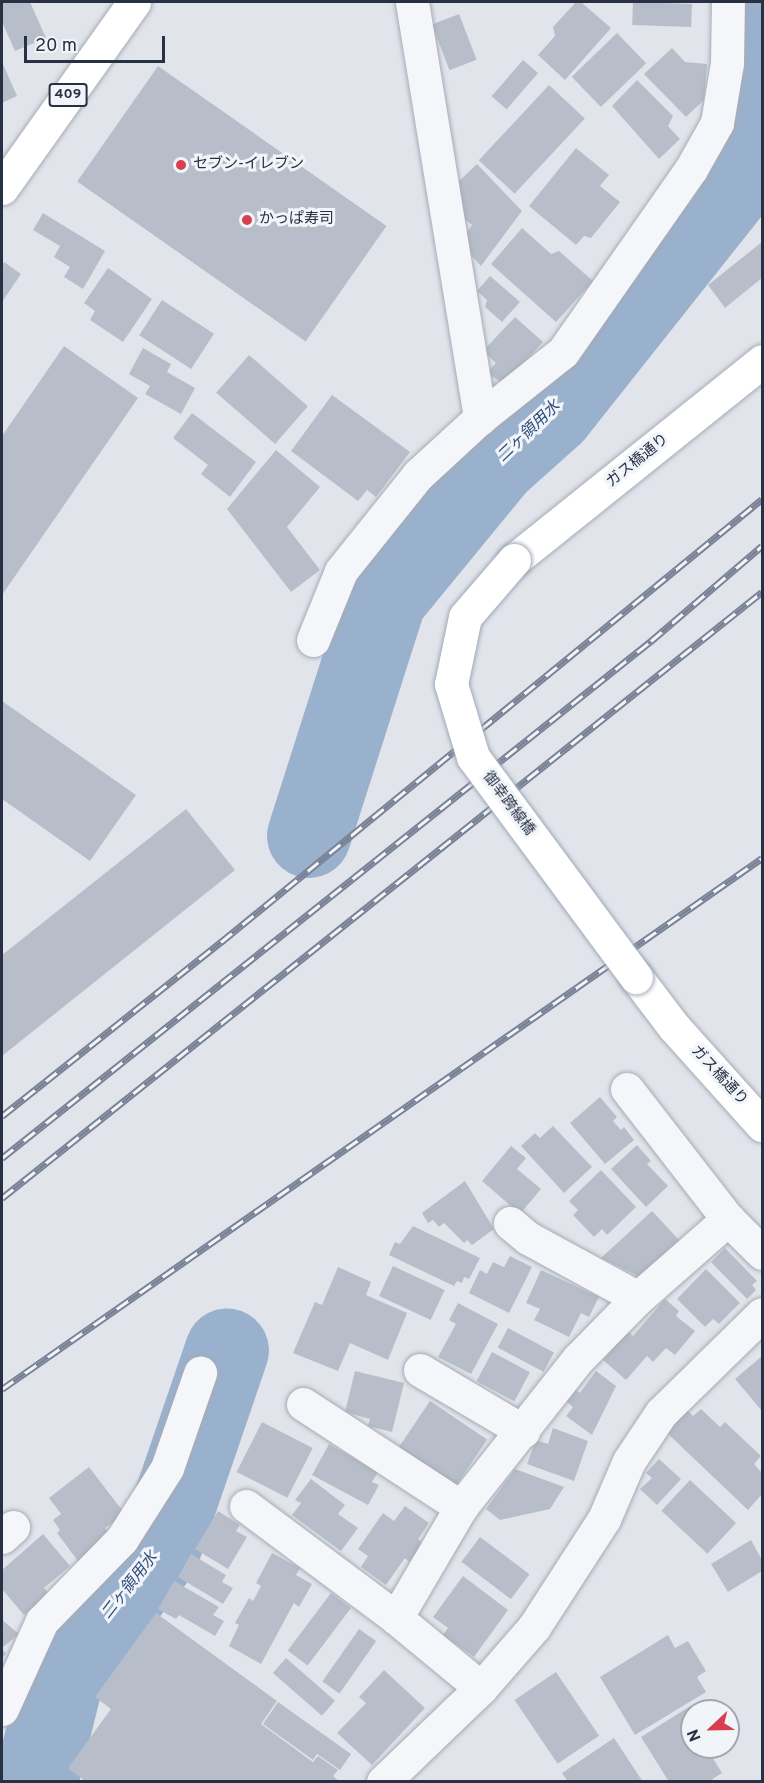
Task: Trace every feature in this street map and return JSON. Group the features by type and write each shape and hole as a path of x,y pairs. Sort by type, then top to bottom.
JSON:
{"main road":[{"name":"409","path":"2,188 134,2"},
{"name":"ガス橋通り","path":"514,560 762,361"},
{"name":"御幸跨線橋","path":"514,560 465,617 451,684 473,757 674,1027"},
{"name":"ガス橋通り","path":"674,1027 762,1125"}],"street":[{"path":"412,2 480,418"},
{"path":"313,640 341,571 418,475 480,418 563,352 684,179 717,123 727,63 728,2"},
{"path":"627,1089 728,1219 762,1253"},
{"path":"396,1618 461,1507 578,1359 639,1298 728,1219"},
{"path":"510,1223 528,1238 639,1298"},
{"path":"383,1782 481,1688 534,1627 604,1519 629,1461 661,1413 762,1314"},
{"path":"420,1370 523,1431"},
{"path":"2,1708 42,1621 122,1539 166,1468 200,1373"},
{"path":"303,1404 461,1507"},
{"path":"246,1506 396,1618 481,1688"}],"building":[{"path":"2,2 30,2 46,38 15,51 2,22"},
{"path":"576,2 581,2 611,28 565,80 538,55 555,36 553,27"},
{"path":"633,2 692,4 691,27 632,25"},
{"path":"459,14 477,60 449,70 432,24"},
{"path":"617,33 646,63 601,107 572,77"},
{"path":"672,48 685,62 707,64 704,100 686,117 644,74"},
{"path":"523,60 538,73 507,109 492,96"},
{"path":"2,62 17,96 2,103"},
{"path":"158,66 387,226 306,342 77,182"},
{"path":"637,80 673,116 668,126 680,139 659,159 612,106"},
{"path":"549,85 585,118 515,194 479,160"},
{"path":"576,148 609,175 600,186 620,202 591,238 584,236 576,245 529,206"},
{"path":"477,164 522,211 481,266 469,253 465,235 472,225 461,216 458,182"},
{"path":"43,213 105,251 83,289 64,277 70,267 54,257 60,246 33,230"},
{"path":"522,228 551,254 559,251 593,281 556,322 491,264"},
{"path":"762,242 762,278 725,308 708,285"},
{"path":"4,262 21,274 2,302 2,266"},
{"path":"108,268 152,299 123,342 90,320 95,311 84,303"},
{"path":"490,276 520,302 502,322 485,307 487,300 477,291"},
{"path":"162,300 214,334 191,369 139,335"},
{"path":"515,317 543,342 504,384 487,373 496,363 483,351"},
{"path":"64,346 138,398 2,595 2,436"},
{"path":"143,348 171,364 167,372 195,388 181,414 145,394 150,386 129,374"},
{"path":"249,355 308,406 275,444 216,393"},
{"path":"332,395 410,452 376,497 367,490 358,501 291,451"},
{"path":"192,413 256,462 230,497 201,474 208,465 173,438"},
{"path":"276,450 320,487 287,527 320,570 291,592 227,509"},
{"path":"2,701 136,795 90,861 2,799"},
{"path":"186,809 235,870 2,1056 2,955"},
{"path":"600,1097 617,1117 613,1121 621,1130 624,1127 634,1140 605,1164 570,1123"},
{"path":"553,1126 592,1167 564,1193 521,1146 535,1133 540,1138"},
{"path":"637,1145 651,1161 647,1164 668,1186 646,1207 611,1169"},
{"path":"511,1146 526,1158 517,1169 541,1189 520,1214 482,1181"},
{"path":"601,1170 636,1207 607,1235 602,1229 594,1237 573,1215 578,1210 569,1201"},
{"path":"465,1181 494,1229 472,1245 467,1240 464,1243 444,1223 439,1227 433,1220 428,1223 422,1213"},
{"path":"652,1211 680,1241 640,1277 601,1258"},
{"path":"413,1226 480,1258 469,1279 464,1277 462,1283 457,1281 454,1286 389,1255 395,1242 400,1244"},
{"path":"725,1248 757,1281 752,1285 756,1290 747,1299 711,1262"},
{"path":"510,1256 532,1267 509,1313 469,1293 480,1270 487,1274 493,1262 504,1267"},
{"path":"393,1266 445,1290 431,1320 379,1296"},
{"path":"338,1267 371,1282 366,1295 407,1313 388,1360 350,1343 338,1371 293,1353 315,1302 322,1305"},
{"path":"706,1269 740,1303 719,1324 713,1319 705,1327 677,1299"},
{"path":"541,1270 599,1297 589,1317 581,1313 569,1337 534,1320 540,1309 526,1303"},
{"path":"665,1299 679,1311 676,1316 695,1331 675,1355 666,1348 653,1362 647,1356 626,1380 603,1360 628,1331 633,1336"},
{"path":"458,1303 498,1324 471,1374 438,1357 456,1324 449,1320"},
{"path":"508,1328 554,1352 544,1372 498,1347"},
{"path":"492,1352 530,1372 514,1401 477,1381"},
{"path":"762,1356 762,1411 735,1379"},
{"path":"355,1371 404,1383 392,1432 368,1426 370,1419 345,1412"},
{"path":"596,1371 616,1386 592,1435 566,1416 573,1407 567,1402 576,1390 580,1393"},
{"path":"430,1401 487,1440 455,1487 398,1448"},
{"path":"701,1409 720,1427 725,1422 761,1456 754,1464 762,1473 762,1494 748,1510 666,1432 687,1410 693,1416"},
{"path":"262,1422 313,1448 287,1498 237,1472"},
{"path":"553,1428 588,1441 574,1481 527,1464 536,1440 548,1444"},
{"path":"329,1444 378,1472 372,1482 379,1485 368,1505 312,1475"},
{"path":"659,1459 681,1479 657,1505 640,1489 652,1478 646,1473"},
{"path":"89,1467 125,1514 105,1528 108,1532 78,1561 57,1533 60,1530 53,1520 61,1514 49,1498"},
{"path":"515,1469 564,1487 550,1509 500,1520 486,1509"},
{"path":"311,1479 345,1505 338,1514 358,1528 341,1551 292,1515 301,1503 295,1500"},
{"path":"690,1480 736,1523 707,1554 661,1511"},
{"path":"405,1506 429,1523 418,1539 423,1543 409,1562 405,1558 386,1585 361,1567 368,1556 358,1549 383,1513 394,1521"},
{"path":"218,1511 240,1525 236,1531 247,1537 228,1569 195,1549"},
{"path":"43,1534 70,1566 44,1588 49,1594 24,1615 2,1589 2,1570"},
{"path":"480,1537 530,1574 511,1599 461,1562"},
{"path":"751,1540 762,1560 762,1571 728,1592 711,1564"},
{"path":"272,1553 300,1568 296,1575 312,1584 299,1607 294,1603 261,1664 229,1646 239,1625 235,1623 249,1598 253,1601 261,1586 256,1583"},
{"path":"191,1554 226,1575 222,1582 233,1588 223,1604 178,1577"},
{"path":"463,1576 508,1610 474,1657 443,1635 448,1628 433,1617"},
{"path":"174,1581 219,1607 213,1615 224,1621 215,1636 179,1615 176,1619 158,1609"},
{"path":"331,1593 351,1608 308,1666 288,1651"},
{"path":"156,1613 277,1701 261,1724 313,1762 318,1756 338,1770 333,1776 340,1782 86,1782 68,1768 111,1709 95,1697"},
{"path":"2,1620 19,1634 2,1648"},
{"path":"359,1629 376,1641 339,1693 322,1681"},
{"path":"668,1635 675,1648 688,1641 706,1671 697,1677 706,1692 694,1699 680,1699 680,1708 635,1735 600,1677"},
{"path":"286,1658 335,1701 322,1716 273,1673"},
{"path":"384,1670 425,1708 372,1765 337,1733 366,1703 359,1697"},
{"path":"556,1672 599,1736 558,1764 515,1700"},
{"path":"278,1702 351,1754 340,1770 317,1754 313,1760 263,1724"},
{"path":"680,1713 680,1759 713,1759 722,1773 708,1782 669,1782 641,1737"},
{"path":"614,1738 643,1782 568,1782 562,1773"}],"waterway":[{"name":"二ヶ領用水","path":"309,836 385,598 496,463 552,413 734,183 757,56 762,2"},
{"name":"二ヶ領用水","path":"36,1782 61,1682 108,1614 158,1552 227,1351"}],"railway":[{"path":"2,1116 221,942 762,499"},
{"path":"2,1158 651,641 762,546"},
{"path":"2,1198 762,592"},
{"path":"2,1389 762,858"}],"place":[{"name":"セブン-イレブン","path":"181,165"},
{"name":"かっぱ寿司","path":"247,220"}]}
